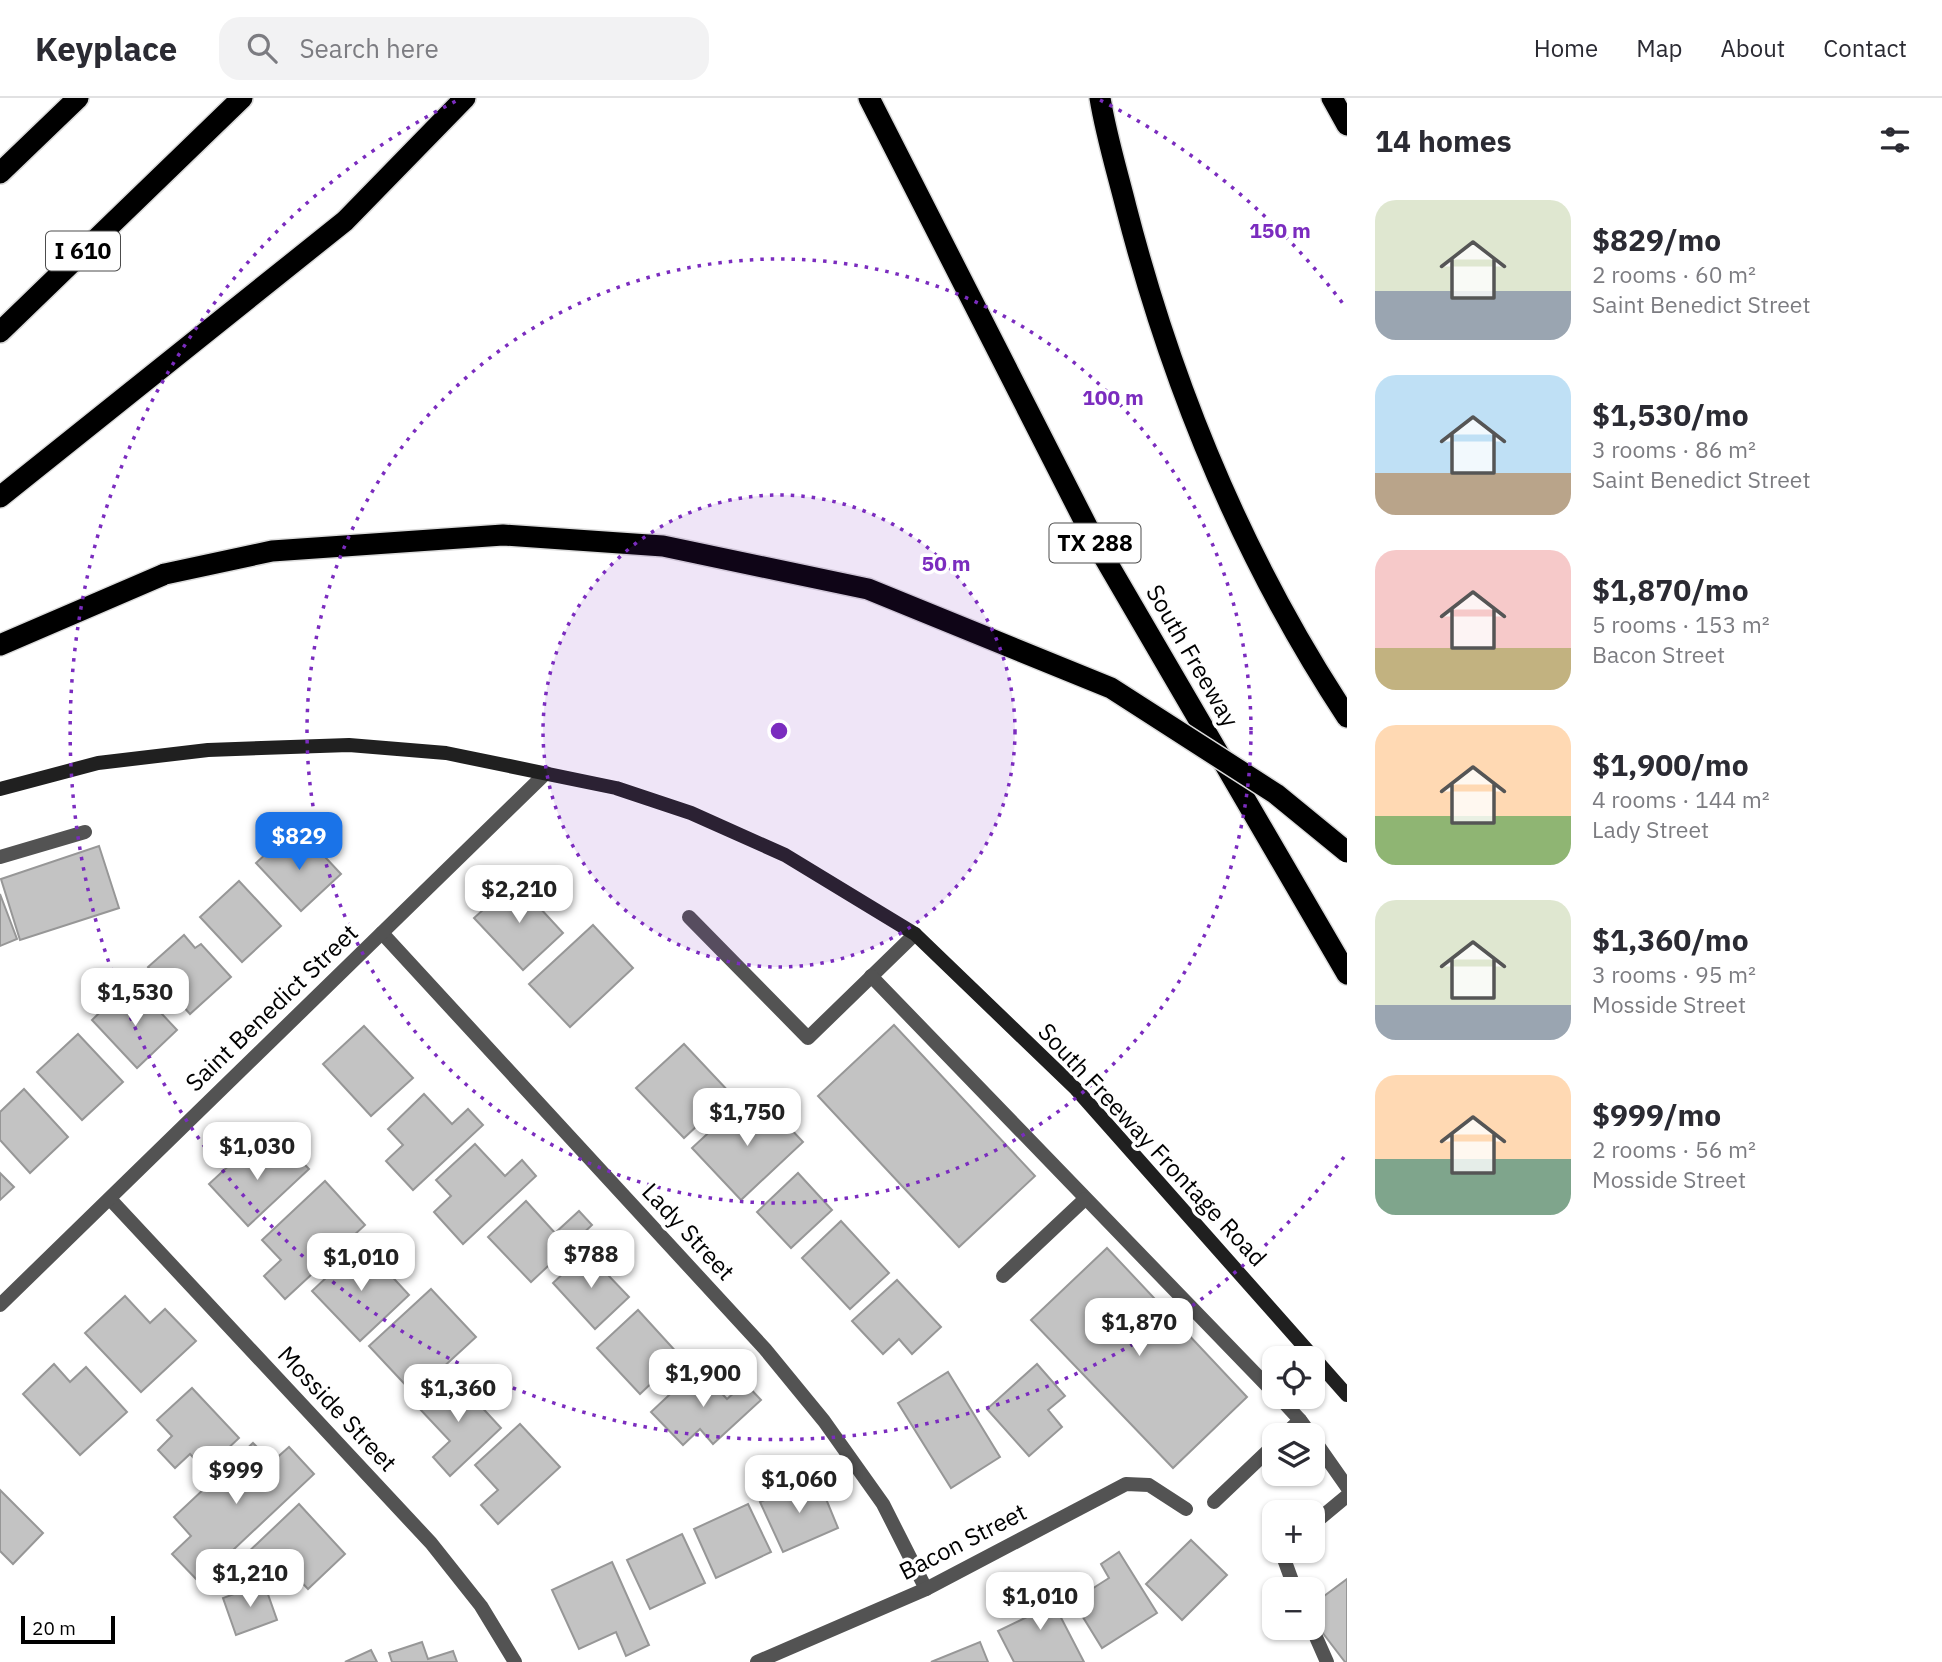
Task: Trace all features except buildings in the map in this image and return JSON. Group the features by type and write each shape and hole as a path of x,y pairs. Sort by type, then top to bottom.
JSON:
{"highway":[{"path":"0,173 78,98"},
{"name":"I 610","path":"0,332 242,98"},
{"path":"0,497 345,221 465,98"},
{"name":"South Freeway","path":"869,98 1094,540 1347,974"},
{"path":"1100,98 1136,246 1190,411 1266,580 1317,672 1347,716"},
{"path":"1332,98 1347,125"},
{"path":"0,645 165,574 272,551 503,535 663,546 868,589 1111,688 1276,794 1347,852"}],"main road":[{"name":"South Freeway Frontage Road","path":"0,789 112,762 208,750 349,745 446,753 546,773 615,788 703,818 785,855 915,933 1076,1089 1347,1395"}],"street":[{"name":"Saint Benedict Street","path":"0,1305 546,773"},
{"path":"0,857 85,832"},
{"path":"689,917 808,1038 915,933"},
{"name":"Lady Street","path":"382,933 765,1349 824,1421 883,1504 926,1589"},
{"path":"871,976 1262,1381"},
{"name":"Mosside Street","path":"110,1199 431,1543 481,1606 515,1662"},
{"path":"1003,1276 1085,1199"},
{"path":"1289,1409 1302,1423"},
{"path":"1297,1423 1300,1420"},
{"path":"1325,1455 1347,1487"},
{"path":"1214,1502 1262,1456"},
{"name":"Bacon Street","path":"757,1662 926,1589 1126,1484 1149,1485 1186,1509"},
{"path":"1325,1514 1347,1496"},
{"path":"1317,1640 1327,1662"}]}
